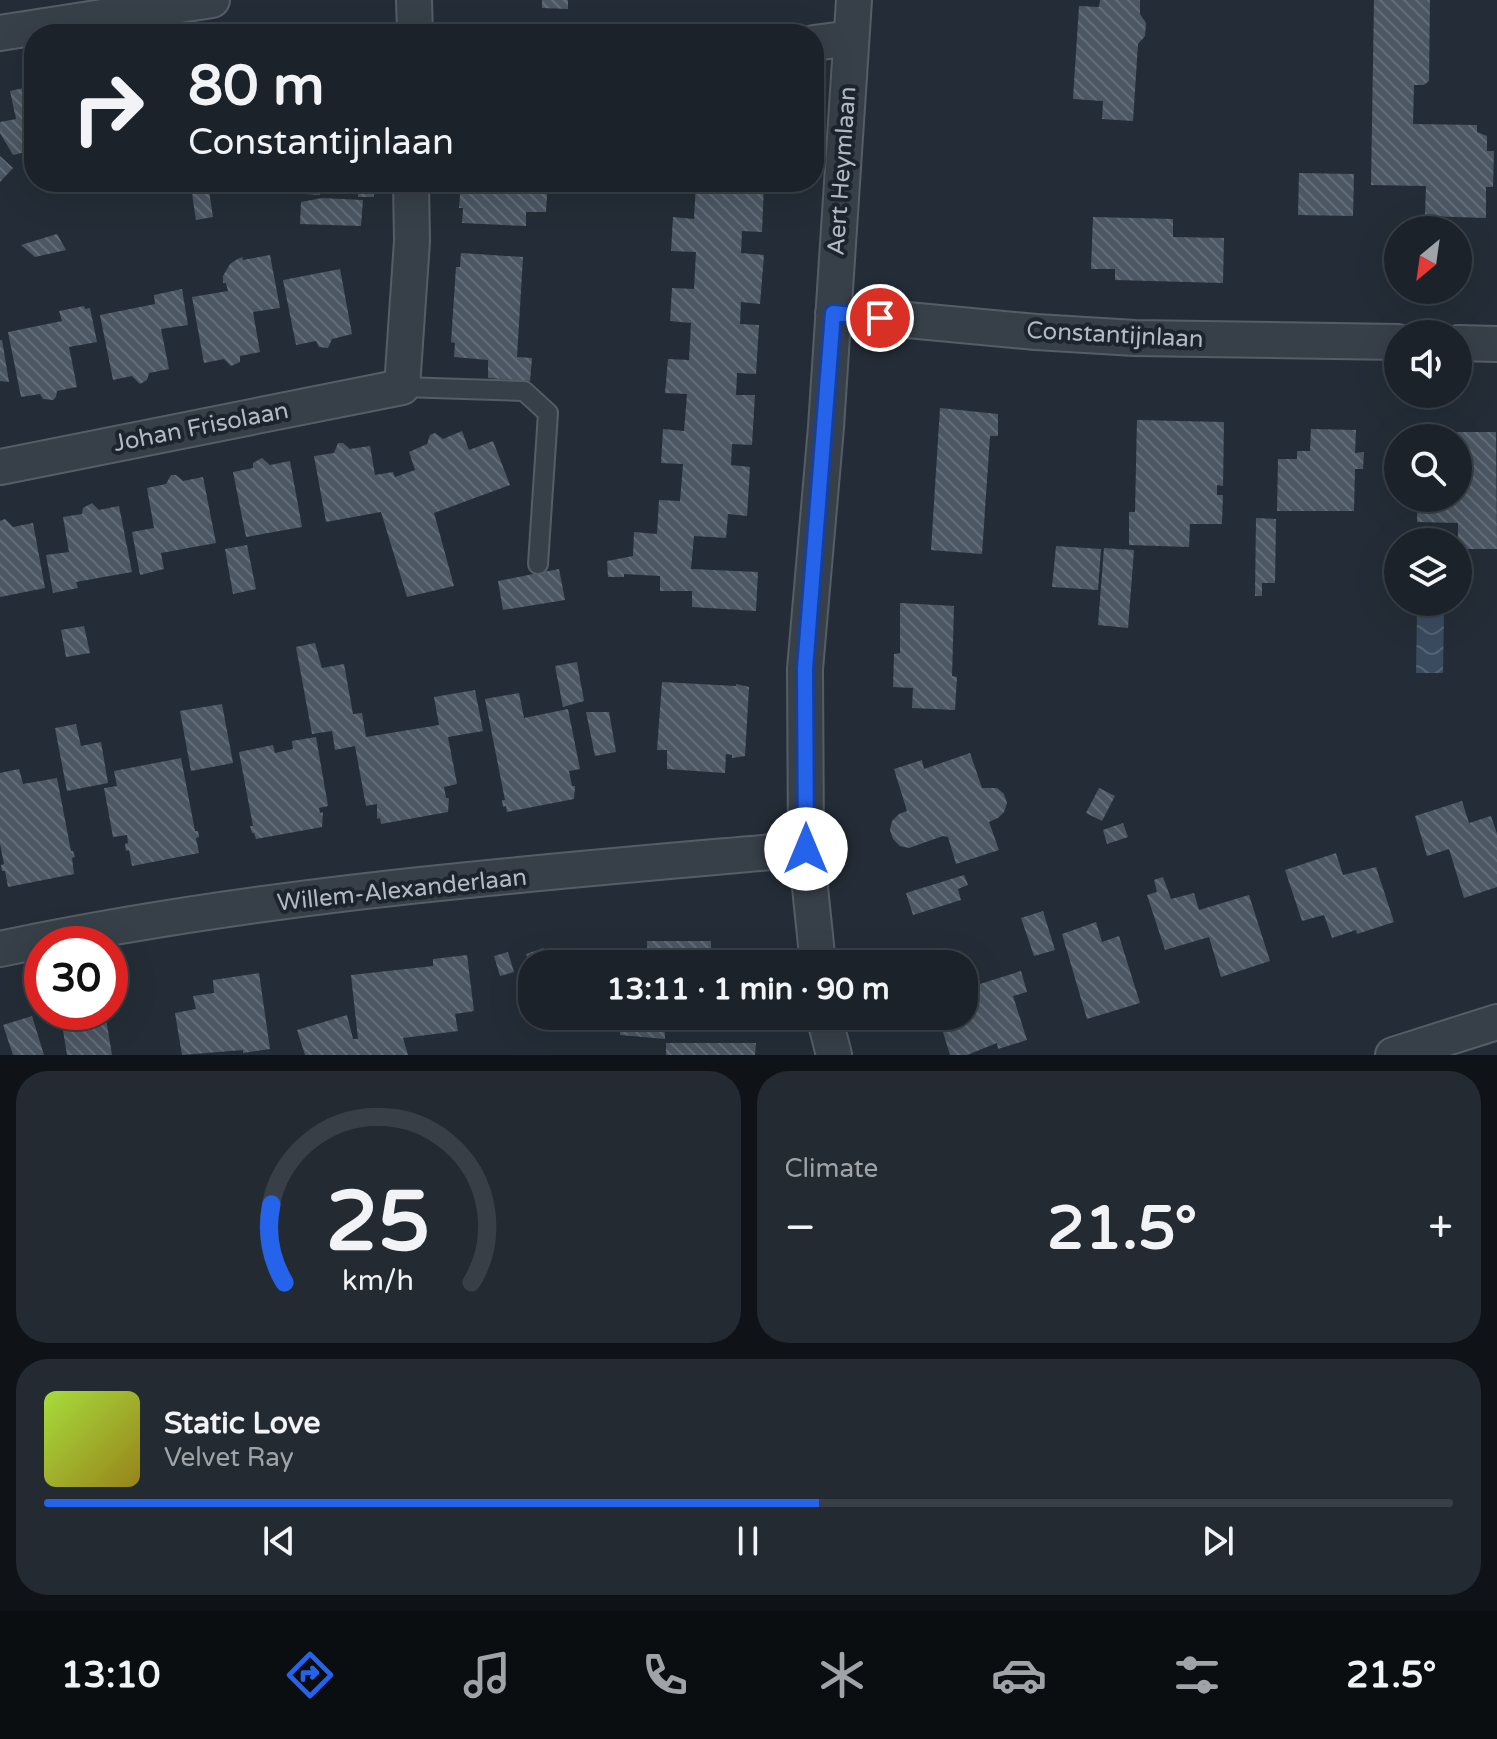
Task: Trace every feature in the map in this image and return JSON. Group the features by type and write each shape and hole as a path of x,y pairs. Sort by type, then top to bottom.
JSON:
{"street":[{"path":"58,24 212,0"},
{"path":"414,0 415,24"},
{"name":"Aert Heymlaan","path":"817,950 806,849 805,669 854,0"},
{"path":"0,33 24,29"},
{"path":"824,42 851,38"},
{"path":"402,387 412,241 411,192"},
{"name":"Constantijnlaan","path":"833,313 1135,338 1384,342"},
{"path":"1472,343 1497,344"},
{"name":"Johan Frisolaan","path":"0,467 402,387"},
{"name":"Willem-Alexanderlaan","path":"0,949 188,916 396,889 806,849"},
{"path":"1393,1055 1497,1022"},
{"path":"828,1030 834,1055"}],"lane":[{"name":"Johan Frisolaan","path":"402,387 524,391 548,413 538,564"}],"water":[{"path":"1417,616 1444,616 1443,673 1416,673"}],"building":[{"path":"542,0 568,0 568,9 542,8"},
{"path":"1100,0 1140,0 1140,14 1146,23 1145,36 1138,44 1133,121 1102,119 1103,101 1073,99 1079,6 1099,7"},
{"path":"1374,0 1430,0 1429,81 1424,85 1414,85 1413,124 1477,125 1477,132 1487,136 1487,151 1494,151 1493,187 1486,187 1486,218 1425,216 1426,186 1371,185"},
{"path":"24,88 24,152 13,155 0,133 0,122 16,119 10,91"},
{"path":"0,156 13,168 0,182"},
{"path":"1299,173 1354,174 1353,216 1298,215"},
{"path":"192,192 209,192 213,217 196,220"},
{"path":"304,192 320,192 320,195"},
{"path":"358,192 374,192 374,197 358,197"},
{"path":"460,192 547,192 546,212 526,212 526,226 462,223 463,208 459,208"},
{"path":"695,192 764,192 762,232 742,231 741,253 764,255 760,304 741,302 740,324 759,325 756,374 737,373 736,395 755,395 752,445 732,444 731,465 750,467 747,516 728,514 726,538 694,536 691,569 758,572 756,611 692,607 692,591 660,591 660,576 624,574 624,577 608,577 607,561 633,556 634,532 657,534 659,500 680,501 683,464 661,463 663,429 684,431 687,394 665,393 668,359 689,360 691,323 670,321 672,288 694,289 696,252 671,251 673,217 694,219"},
{"path":"322,198 363,200 361,226 300,224 301,202"},
{"path":"1093,217 1173,219 1173,237 1224,238 1223,283 1115,280 1115,269 1091,269"},
{"path":"57,234 66,250 35,257 21,245"},
{"path":"461,253 523,257 517,357 532,358 530,381 488,378 488,360 454,357 455,343 451,342 456,267 460,267"},
{"path":"270,255 280,308 253,312 260,352 240,356 240,362 231,366 224,359 204,363 192,297 228,291 223,276 230,264 242,257 243,260"},
{"path":"340,269 352,334 332,339 328,348 319,347 316,341 296,345 283,280"},
{"path":"182,289 188,325 161,329 169,369 149,373 147,380 140,384 132,376 113,380 100,315 155,304 154,295"},
{"path":"84,306 85,309 90,308 97,342 69,347 77,387 57,391 53,400 43,399 40,394 21,397 8,332 62,321 59,311"},
{"path":"2,340 9,382 0,381"},
{"path":"940,408 998,414 998,436 990,436 982,554 931,550"},
{"path":"1137,420 1224,422 1223,486 1217,485 1217,495 1223,495 1222,524 1190,524 1189,547 1129,545 1129,512 1135,512"},
{"path":"1311,429 1356,430 1355,453 1364,452 1363,469 1355,469 1354,511 1277,511 1278,459 1297,459 1297,451 1310,451"},
{"path":"462,431 469,450 493,441 510,485 434,513 454,586 407,597 381,512 326,522 314,456 334,453 338,443 350,449 370,446 375,475 393,472 395,477 415,470 409,452 427,444 430,435 435,433 443,439"},
{"path":"1472,432 1496,432 1497,549 1472,549 1472,528 1458,528 1458,523 1417,522 1417,512 1472,512"},
{"path":"262,458 270,465 290,461 302,527 246,537 233,472 253,468 253,463"},
{"path":"171,475 183,481 203,477 216,543 161,553 164,569 140,575 132,532 154,528 147,488 166,484"},
{"path":"92,503 99,510 119,506 132,572 76,582 78,588 53,593 46,555 69,552 63,517 82,514 83,508"},
{"path":"1256,518 1276,519 1275,583 1262,583 1262,596 1255,596"},
{"path":"5,519 13,527 33,523 45,588 0,597 0,521"},
{"path":"247,545 256,589 233,594 225,549"},
{"path":"1056,546 1101,549 1098,590 1052,587"},
{"path":"1104,548 1134,550 1128,628 1098,625"},
{"path":"559,569 565,600 503,610 498,581"},
{"path":"900,603 954,606 952,676 957,677 955,710 912,708 913,688 893,687 894,654 900,653"},
{"path":"84,626 90,653 66,657 61,630"},
{"path":"315,643 322,668 344,664 353,714 362,713 366,737 439,725 434,697 475,690 483,731 448,737 457,784 444,787 446,798 449,798 448,812 381,824 380,818 377,819 377,804 366,806 355,746 335,750 332,731 312,734 296,647"},
{"path":"577,662 584,701 563,707 555,666"},
{"path":"662,682 749,687 745,756 732,758 732,755 726,754 725,773 667,769 667,750 657,750"},
{"path":"519,693 524,718 568,709 580,769 569,771 572,786 575,786 574,799 507,812 506,806 503,807 502,800 505,800 485,699"},
{"path":"222,704 233,763 191,771 180,711"},
{"path":"586,712 609,712 616,752 595,756"},
{"path":"76,724 81,746 101,742 108,783 67,791 55,728"},
{"path":"316,737 328,806 319,808 320,813 323,812 322,827 256,839 250,826 253,826 239,752 273,745 275,753 293,749 292,741"},
{"path":"970,753 982,788 997,788 1004,794 1007,803 1004,812 989,822 999,850 956,864 948,837 909,848 900,846 890,830 892,821 907,811 894,769 922,760 924,769"},
{"path":"181,758 195,831 198,831 199,853 132,866 129,850 126,851 127,835 113,837 104,788 117,786 114,771"},
{"path":"19,769 23,784 57,778 71,851 75,857 72,858 74,874 8,887 1,865 4,864 0,844 0,773"},
{"path":"1099,788 1115,796 1102,821 1086,813"},
{"path":"1462,801 1469,823 1491,816 1497,834 1497,887 1464,898 1449,849 1427,856 1415,816"},
{"path":"1123,823 1128,837 1107,844 1103,830"},
{"path":"1336,853 1343,875 1376,867 1394,922 1332,938 1324,915 1302,921 1285,870"},
{"path":"964,875 968,885 958,889 961,900 913,915 906,893"},
{"path":"1163,877 1171,899 1194,893 1199,910 1249,895 1270,961 1221,977 1209,937 1165,950 1147,895 1157,892 1154,880"},
{"path":"1043,911 1055,950 1034,956 1021,918"},
{"path":"1096,922 1102,942 1119,936 1140,1003 1087,1019 1062,934"},
{"path":"647,941 711,941 711,950 647,950"},
{"path":"508,952 514,972 500,976 494,956"},
{"path":"467,955 474,1011 455,1014 458,1031 403,1038 408,1055 305,1055 297,1030 347,1015 353,1039 358,1039 351,975 433,966 433,959"},
{"path":"1021,971 1027,992 1013,996 1027,1040 998,1049 997,1043 967,1055 950,1055 942,1030 978,1030 978,985"},
{"path":"259,973 270,1049 182,1055 175,1013 196,1009 193,996 214,993 213,980"},
{"path":"24,1018 24,1030 36,1030 44,1055 13,1055 3,1025"},
{"path":"63,1030 108,1030 112,1055 67,1055"},
{"path":"620,1030 665,1030 665,1039 620,1035"},
{"path":"666,1043 756,1043 755,1055 666,1055"}],"route":[{"path":"806,849 805,669 833,313 880,318"}]}
